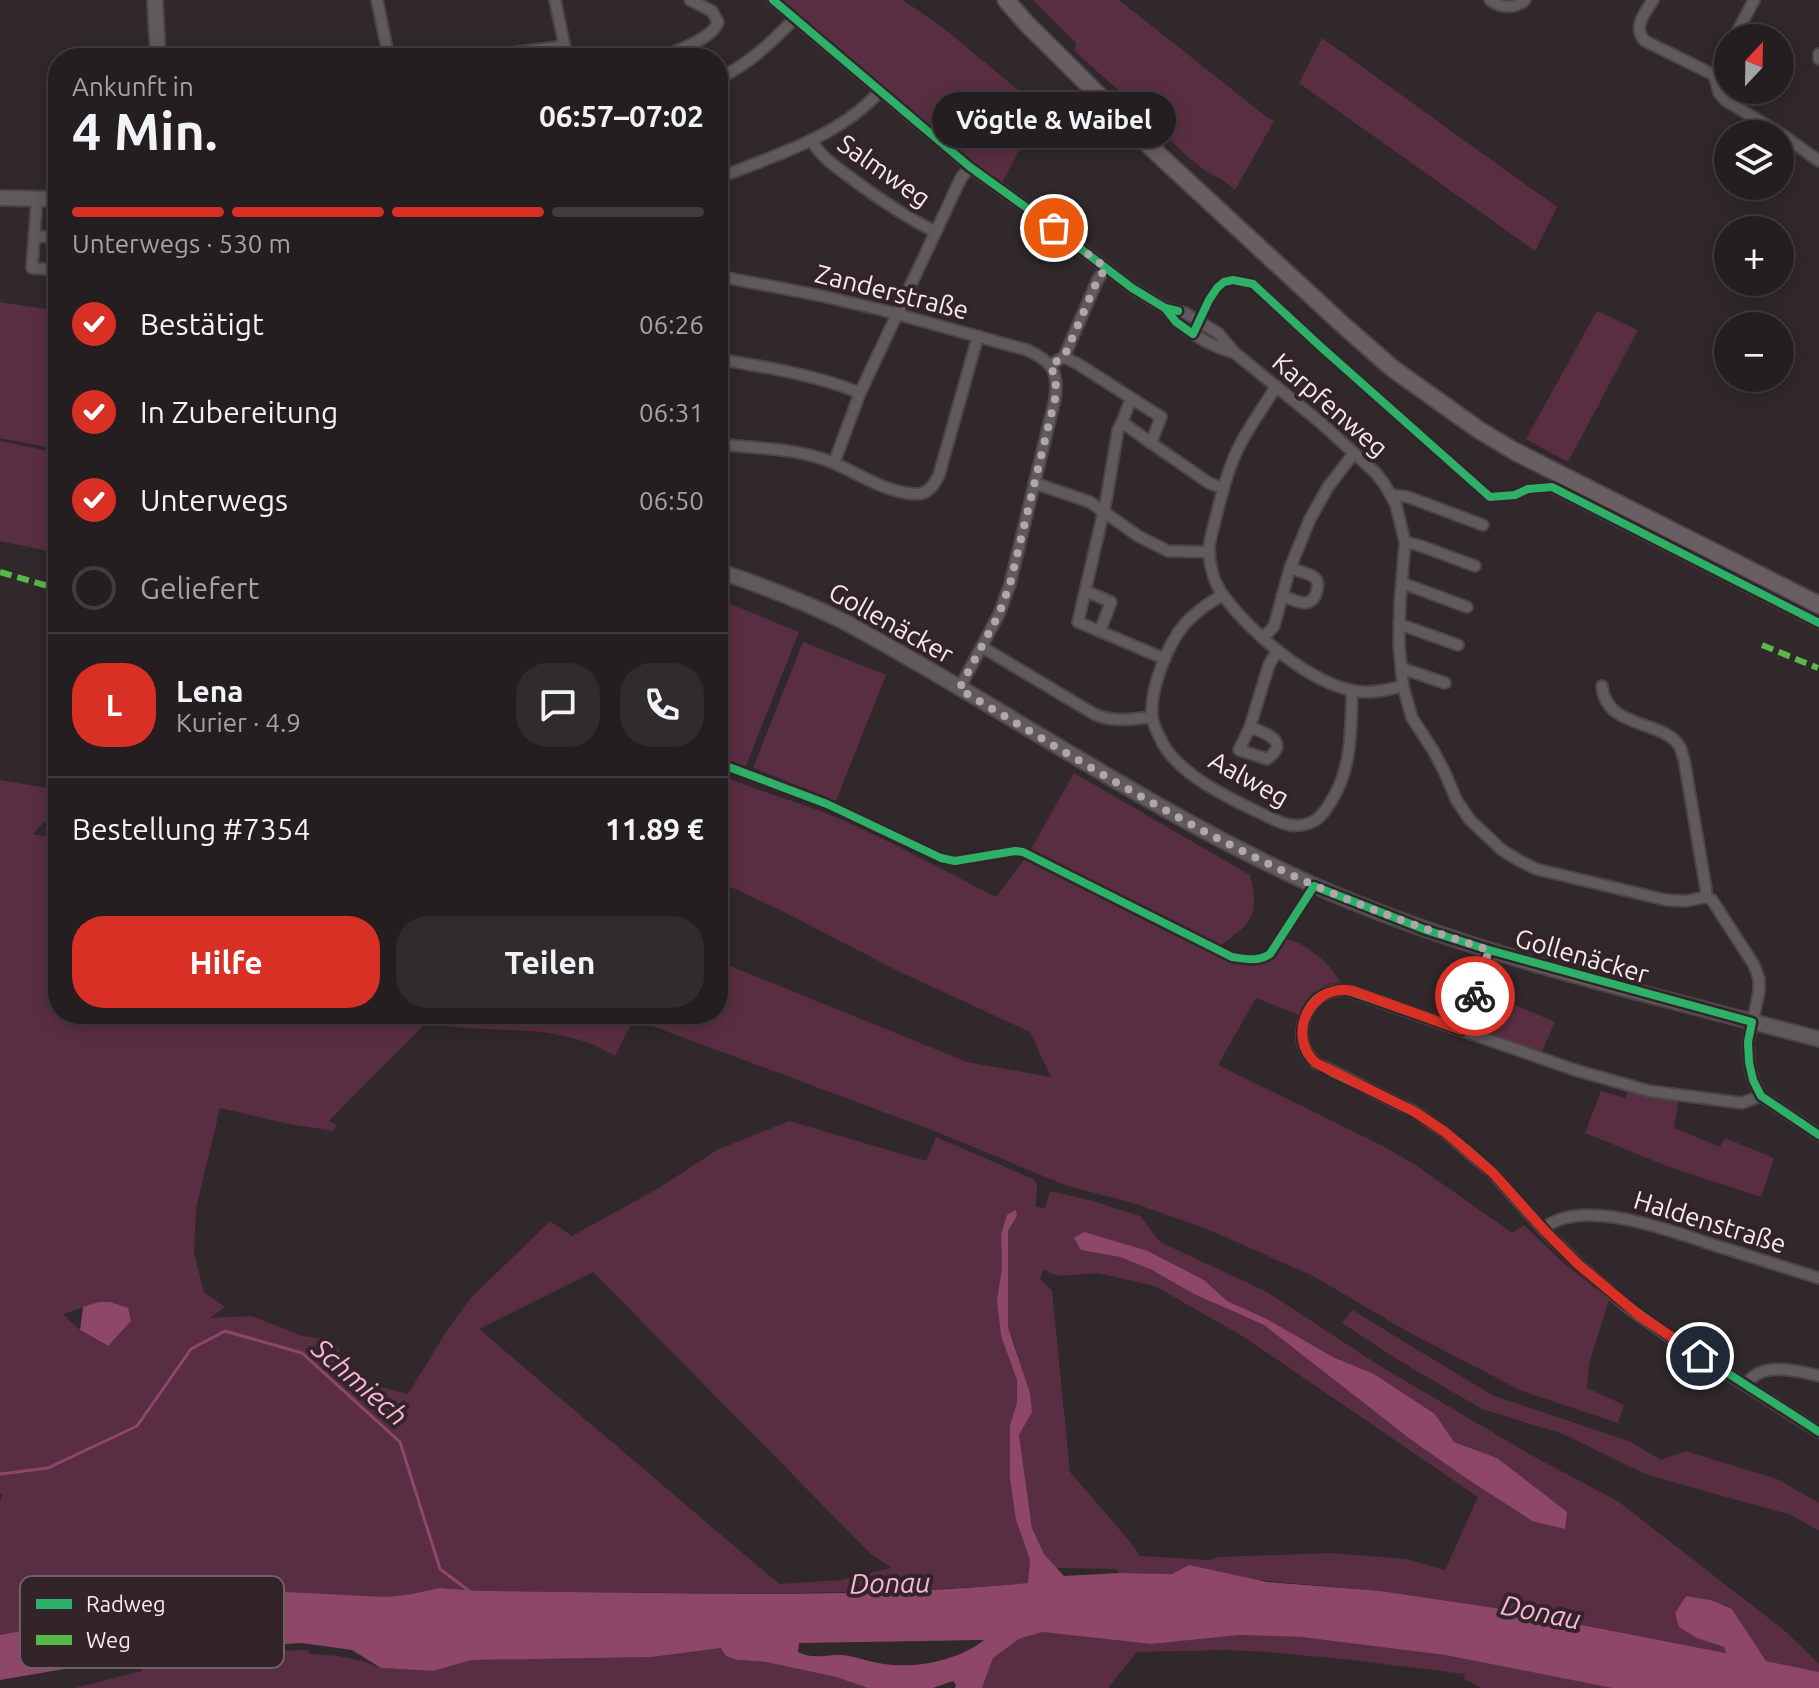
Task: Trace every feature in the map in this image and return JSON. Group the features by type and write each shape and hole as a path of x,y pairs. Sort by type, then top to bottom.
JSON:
{"main road":[{"path":"1006,0 1158,154 1392,368 1514,451 1819,605"}],"street":[{"path":"155,0 157,48"},
{"path":"377,0 387,48"},
{"path":"549,48 564,46 555,0"},
{"path":"680,48 716,29 718,22 712,11 690,0"},
{"name":"Karpfenweg","path":"773,0 970,167 1132,288 1165,308 1185,313 1218,333 1235,353 1376,473 1392,495 1405,542 1399,624 1403,686 1412,718 1470,820 1502,850 1536,869 1642,896 1677,901 1706,897"},
{"path":"1490,0 1498,6 1514,7 1525,0"},
{"path":"1653,0 1641,20 1640,37 1714,75"},
{"path":"1741,24 1754,0"},
{"path":"728,74 765,49 795,18"},
{"path":"728,174 835,127 879,92"},
{"path":"1731,104 1755,120"},
{"name":"Salmweg","path":"811,140 819,154 876,197 902,215 936,232"},
{"path":"1794,143 1819,161"},
{"path":"834,463 860,393 961,178 970,167"},
{"path":"0,198 48,199"},
{"path":"37,198 32,268 48,269"},
{"path":"34,236 48,237"},
{"path":"959,689 999,614 1010,584 1056,388 1050,365 1064,357 1098,279 1106,268"},
{"name":"Zanderstraße","path":"728,278 825,296 897,314 1027,350 1050,365"},
{"path":"728,445 814,456 882,486 921,494 930,489 939,475 978,336"},
{"path":"1064,357 1161,417 1151,443"},
{"path":"728,361 812,378 860,393"},
{"path":"1276,386 1240,445 1223,488 1209,552 1216,583 1222,595 1263,638 1311,673 1352,691 1378,691 1403,686"},
{"path":"1131,399 1118,430 1078,622 1165,659"},
{"path":"1122,422 1209,483 1223,488"},
{"path":"1263,638 1274,626 1303,532 1328,487 1354,453"},
{"path":"1034,483 1073,495 1168,551 1209,552"},
{"path":"1552,487 1819,623"},
{"name":"Karpfenweg","path":"1392,495 1408,497 1483,525"},
{"path":"1405,542 1475,566"},
{"path":"1282,596 1310,602 1318,585 1314,577 1290,568"},
{"name":"Gollenäcker","path":"728,574 814,607 868,635 1149,800 1314,886 1397,919 1489,950 1819,1039"},
{"path":"1402,583 1467,607"},
{"path":"1086,591 1111,602 1100,631"},
{"path":"982,647 1105,719 1123,721 1152,717 1155,691 1176,636 1191,617 1222,595"},
{"path":"1399,624 1458,645"},
{"path":"1250,727 1269,665 1277,651"},
{"path":"1401,668 1445,683"},
{"path":"1602,686 1606,702 1613,711 1669,736 1679,746 1684,759 1706,897 1716,904 1754,965 1759,979 1748,1042 1753,1080 1761,1096 1819,1135"},
{"name":"Aalweg","path":"1152,717 1168,751 1211,788 1287,825 1305,824 1322,814 1343,778 1348,757 1352,691"},
{"path":"1462,1030 1489,950"},
{"path":"1761,1096 1742,1103 1649,1091 1589,1075 1343,989 1318,998 1304,1022 1304,1046 1316,1063 1415,1112 1445,1132 1493,1173 1578,1264 1640,1316 1819,1432"},
{"name":"Haldenstraße","path":"1543,1229 1556,1221 1576,1217 1617,1217 1662,1228 1819,1278"},
{"path":"1746,1385 1755,1374 1775,1369 1819,1376"}],"shaded area":[{"path":"773,0 903,0 942,27 1039,107 1021,130 1024,142 999,188"},
{"path":"1033,0 1119,0 1274,121 1235,190 1188,157 1150,121 1139,106 1075,51 1076,43"},
{"path":"1322,38 1557,207 1535,251 1299,83"},
{"path":"0,302 48,309 48,447 0,438"},
{"path":"1597,311 1638,330 1568,462 1526,439"},
{"path":"0,441 48,451 48,551 0,541"},
{"path":"728,603 799,632 745,768 728,761"},
{"path":"803,642 886,675 836,801 753,768"},
{"path":"1074,773 1250,875 1253,910 1245,925 1218,947 1030,851"},
{"path":"728,778 845,821 996,897 1026,857 1236,964 1264,961 1281,939 1307,947 1323,960 1340,982 1326,985 1315,992 1299,1015 1256,998 1218,1065 1383,1146 1417,1166 1512,1233 1524,1225 1560,1260 1609,1300 1589,1364 1587,1388 1624,1405 1618,1423 1522,1391 1410,1333 1313,1276 1207,1229 1136,1204 1065,1185 937,1132 661,1029 640,1024 728,1024 728,965 967,1062 1051,1077 1030,1032 898,971 728,886"},
{"path":"0,780 48,788 48,821 33,834 48,836 48,1024 425,1024 329,1121 336,1125 334,1131 220,1108 196,1208 194,1253 204,1292 225,1307 210,1318 252,1316 302,1336 323,1339 339,1348 342,1366 378,1386 408,1394 470,1299 550,1221 572,1236 659,1188 717,1150 789,1121 926,1161 936,1137 1035,1180 1036,1207 1045,1208 1050,1191 1140,1216 1160,1242 1267,1292 1380,1366 1531,1455 1619,1502 1785,1631 1819,1664 1819,1672 1766,1661 1732,1609 1711,1600 1686,1596 1675,1613 1697,1638 1724,1647 1727,1653 1495,1608 1381,1591 1246,1579 1189,1565 1172,1574 1056,1568 1044,1554 1032,1528 1019,1435 1032,1411 1008,1327 1008,1231 1017,1216 1001,1235 1002,1267 997,1301 1001,1336 1017,1380 1017,1402 1010,1425 1016,1520 1030,1560 1029,1583 824,1592 481,1591 439,1588 387,1597 284,1592 284,1576 20,1576 20,1631 0,1635 0,1501 3,1494 0,1493","holes":["1081,1250 1148,1251 1204,1280 1227,1301 1265,1318 1333,1357 1374,1374 1435,1414 1454,1442 1497,1458 1532,1521 1410,1439 1264,1325 1152,1270 1120,1257","1044,1269 1061,1276 1098,1273 1155,1286 1244,1337 1478,1497 1445,1570 1406,1559 1331,1553 1218,1557 1210,1560 1140,1556 1070,1472 1052,1291 1040,1279","593,1272 869,1552 891,1568 841,1580 779,1584 479,1329","99,1302 107,1346 80,1330 63,1314"]},
{"path":"1477,989 1555,1022 1539,1058 1462,1030"},
{"path":"433,1024 640,1024 630,1026 615,1056 560,1035"},
{"path":"1629,1090 1677,1099 1674,1128 1720,1147 1725,1138 1774,1158 1761,1197 1672,1168 1585,1133 1601,1091 1625,1098"},
{"path":"1016,1210 1017,1216 1008,1231 1008,1327 1030,1393 1032,1412 1019,1435 1032,1528 1044,1554 1064,1576 1172,1574 1189,1565 1267,1582 1381,1591 1495,1608 1726,1653 1724,1647 1697,1638 1679,1627 1675,1613 1686,1596 1711,1600 1732,1609 1766,1661 1819,1672 1819,1688 1612,1688 1445,1655 1301,1637 1240,1635 1151,1644 1042,1632 1019,1639 993,1658 982,1688 955,1688 953,1681 933,1688 868,1688 836,1677 766,1662 737,1660 726,1656 721,1648 652,1657 472,1660 433,1671 381,1668 352,1650 302,1643 284,1644 284,1592 387,1597 439,1588 481,1591 823,1593 1028,1583 1030,1560 1016,1520 1010,1478 1010,1425 1017,1402 1017,1380 1001,1336 997,1301 1002,1267 1001,1235 1007,1215","holes":["984,1640 962,1653 924,1664 897,1665 841,1655 809,1656 798,1652 799,1643"]},
{"path":"1084,1232 1148,1251 1204,1280 1227,1301 1265,1318 1333,1357 1374,1374 1435,1414 1454,1442 1497,1458 1567,1512 1565,1529 1532,1521 1466,1478 1410,1439 1264,1325 1194,1294 1152,1270 1120,1257 1081,1250 1074,1238"},
{"path":"99,1302 128,1308 131,1321 108,1346 80,1330 83,1307"},
{"path":"1352,1310 1492,1395 1631,1442 1661,1460 1685,1451 1777,1479 1819,1503 1819,1531 1791,1515 1645,1474 1563,1434 1482,1409 1342,1323"},
{"path":"20,1631 20,1668 70,1668 0,1680 0,1635"},
{"path":"1042,1632 1151,1644 1240,1635 1301,1637 1445,1655 1612,1688 1482,1688 1464,1679 1465,1674 1343,1659 1227,1650 1137,1652 1108,1688 982,1688 993,1658 1019,1639"},
{"path":"721,1648 737,1660 766,1662 836,1677 868,1688 75,1688 142,1671 142,1668 284,1668 284,1651 308,1650 309,1654 338,1656 381,1668 433,1671 472,1660 652,1657"}],"waterway":[{"name":"Schmiech","path":"0,1474 48,1468 137,1426 191,1349 225,1331 302,1353 400,1442 440,1569 468,1590"}],"marked path":[{"path":"0,572 48,586"},
{"path":"1762,645 1818,668"}],"cycle path":[{"path":"773,0 970,167 1132,288 1165,308 1178,311"},
{"path":"1165,308 1176,322 1193,334 1209,300 1224,282 1233,280 1253,284 1490,497 1552,487 1819,623"},
{"path":"728,767 827,804 941,858 955,861 1023,852 1232,957 1256,959 1270,954 1314,886 1426,930 1489,950 1752,1022 1748,1042 1749,1062 1761,1096 1819,1135"},
{"path":"1489,950 1462,1030 1343,989 1321,996 1307,1012 1302,1036 1305,1050 1323,1067 1405,1107 1447,1133 1488,1168 1568,1255 1608,1290 1666,1333 1819,1432"}],"way so far":[{"path":"1054,228 1106,268 1098,279 1064,357 1050,365 1056,379 1055,399 1010,584 990,634 959,689 1087,765 1271,866 1369,909 1489,950 1475,996"}],"place":[{"name":"Vögtle & Waibel","path":"1054,228"}],"route":[{"path":"1475,996 1462,1030 1353,991 1343,989 1330,992 1318,998 1307,1012 1304,1046 1316,1063 1415,1112 1445,1132 1481,1161 1578,1264 1640,1316 1700,1356"}],"water label":[{"name":"Donau","path":"890,1583"},
{"name":"Donau","path":"1541,1612"}]}
